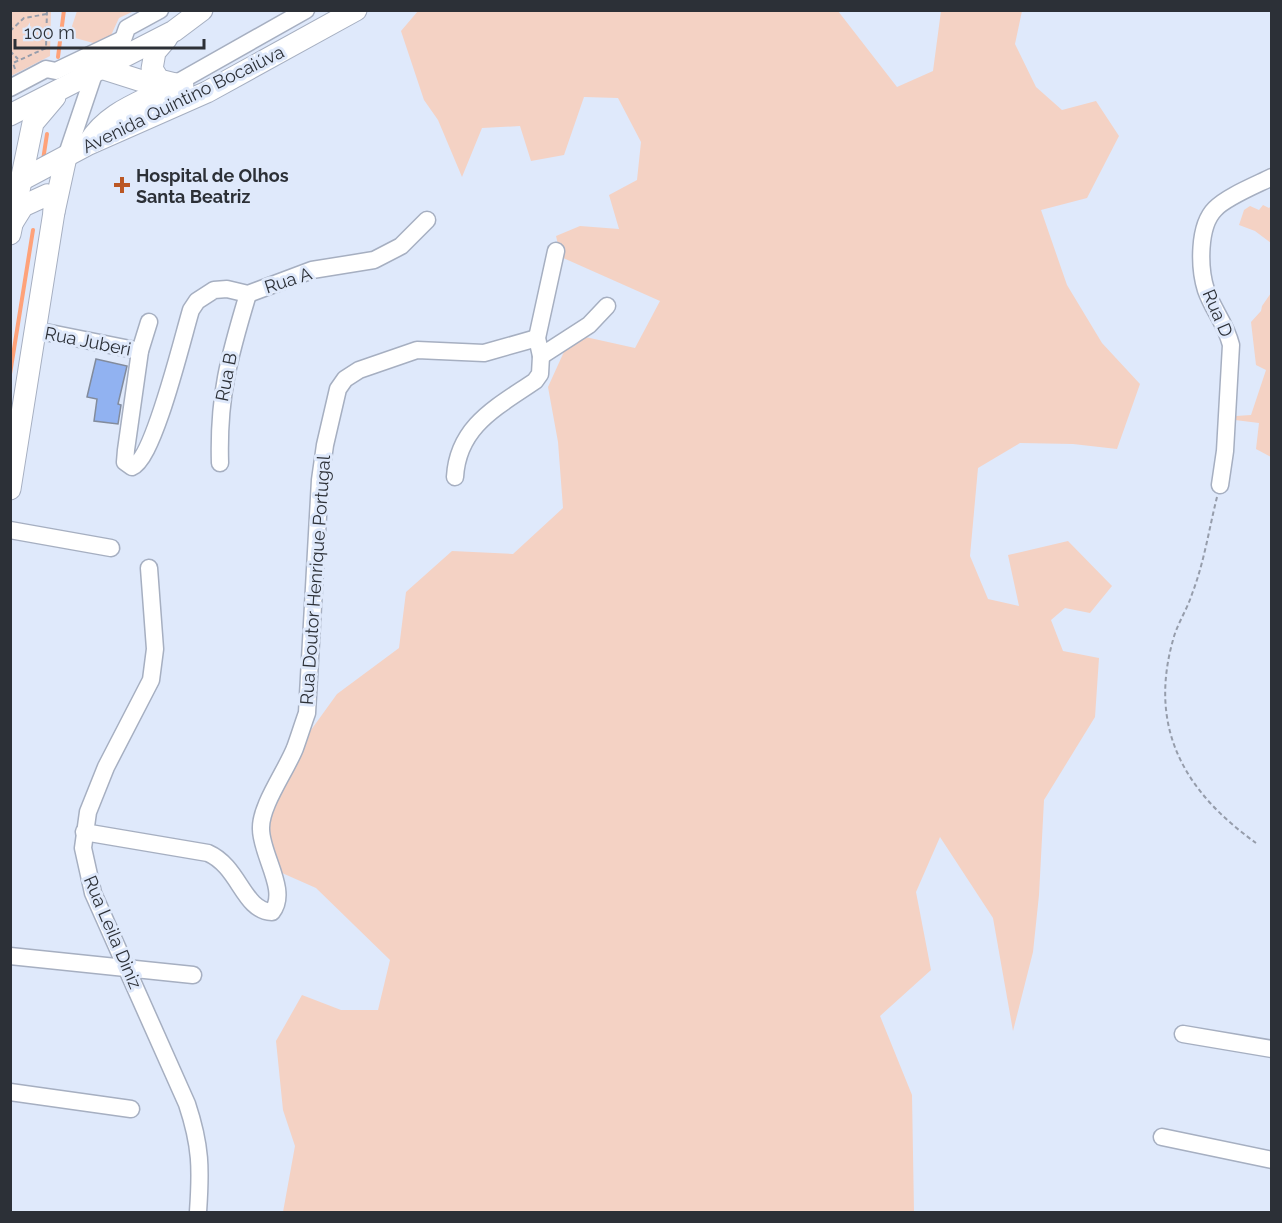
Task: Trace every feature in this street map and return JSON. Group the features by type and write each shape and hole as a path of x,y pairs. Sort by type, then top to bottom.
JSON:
{"main road":[{"path":"10,115 59,92 174,31 202,10"},
{"name":"Avenida Quintino Bocaiúva","path":"15,184 87,145 207,92 356,10"},
{"path":"171,87 159,80 153,72 152,63 155,52 174,31"},
{"path":"105,68 171,87 207,92"},
{"path":"87,145 105,121 171,87"},
{"path":"11,230 15,184 33,123 59,92"},
{"path":"10,489 54,212 66,157"},
{"path":"11,230 23,206 47,195 54,202 54,212"}],"street":[{"path":"66,157 105,68 127,28 160,10"},
{"path":"171,87 306,10"},
{"path":"15,85 46,69 56,71 121,40"},
{"name":"Rua D","path":"1220,485 1226,451 1231,345 1227,329 1206,289 1202,263 1204,235 1209,216 1220,204 1272,177"},
{"name":"Rua A","path":"140,351 126,450 128,466 136,466 151,442 190,310 197,301 214,290 227,289 248,294 312,270 374,260 401,246 428,220"},
{"path":"455,477 460,447 470,430 535,381 542,368 537,338 556,251"},
{"name":"Rua B","path":"220,463 219,416 226,368 248,294"},
{"path":"541,356 589,325 607,306"},
{"path":"140,351 149,322"},
{"name":"Rua Juberi","path":"35,330 140,351"},
{"name":"Rua Doutor Henrique Portugal","path":"84,832 208,853 220,858 230,867 254,906 261,912 272,912 277,905 279,891 271,872 260,826 295,748 308,705 320,480 325,445 338,389 345,379 359,369 417,350 484,353 537,338"},
{"path":"10,530 111,548"},
{"name":"Rua Leila Diniz","path":"149,576 155,649 151,680 106,767 88,812 83,848 90,882 187,1104 197,1135 201,1166 198,1212"},
{"path":"10,956 193,975"},
{"path":"1183,1034 1272,1048"},
{"path":"10,1092 131,1109"},
{"path":"1162,1137 1272,1160"}],"path":[{"path":"10,31 24,18 47,12 46,48 13,63 15,85"},
{"path":"10,51 18,59"},
{"path":"1220,485 1193,593 1173,638 1168,663 1165,706 1167,727 1175,750 1192,783 1227,822 1256,843"}],"shaded area":[{"path":"11,10 51,11 50,56 11,76"},
{"path":"77,11 134,11 119,18 107,44 101,45 75,38 72,26"},
{"path":"418,11 838,11 897,87 933,71 941,11 1022,11 1015,44 1036,87 1062,110 1096,101 1119,136 1087,198 1041,210 1067,285 1102,343 1140,384 1117,449 1073,444 1020,443 978,468 970,556 988,599 1019,606 1008,555 1068,541 1112,586 1090,613 1065,608 1051,620 1063,651 1099,658 1095,717 1044,800 1039,895 1033,952 1013,1031 993,918 940,837 916,892 931,970 880,1016 912,1095 914,1212 283,1212 295,1146 283,1110 276,1041 302,995 341,1010 378,1010 390,960 316,888 273,869 268,823 298,748 337,694 399,648 406,592 452,551 513,554 563,508 558,442 548,387 572,334 635,348 660,301 561,257 556,236 580,226 619,229 609,195 637,180 641,142 618,98 584,97 564,155 531,161 520,126 482,128 462,177 438,120 424,100 401,31"},
{"path":"1263,205 1269,208 1271,206 1271,243 1255,231 1239,225 1244,210 1250,206 1259,210"},
{"path":"1271,293 1271,457 1256,449 1259,423 1235,420 1236,416 1251,415 1266,370 1256,365 1251,322 1261,311"}],"building":[{"path":"96,359 127,366 118,404 121,405 118,424 94,421 97,399 87,397"}],"waterway":[{"path":"58,57 64,10"},
{"path":"43,160 47,134"},
{"path":"10,374 33,230"}],"place":[{"name":"Hospital de Olhos Santa Beatriz","path":"122,185"}]}
